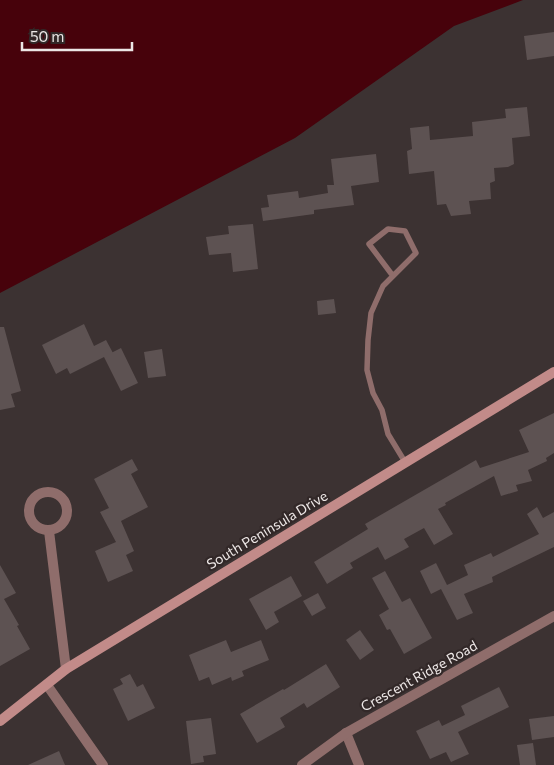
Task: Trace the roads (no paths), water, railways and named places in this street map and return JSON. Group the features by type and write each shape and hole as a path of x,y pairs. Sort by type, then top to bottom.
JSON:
{"main road":[{"name":"South Peninsula Drive","path":"0,721 66,669 554,372"}],"street":[{"path":"49,531 66,669"},
{"name":"Crescent Ridge Road","path":"302,765 346,733 554,616"},
{"path":"47,685 103,765"},
{"path":"346,733 359,765"}],"lane":[{"path":"393,276 369,244 388,229 405,230 416,253 393,276 383,286 371,313 367,370 373,393 382,410 388,434 405,462"}]}
